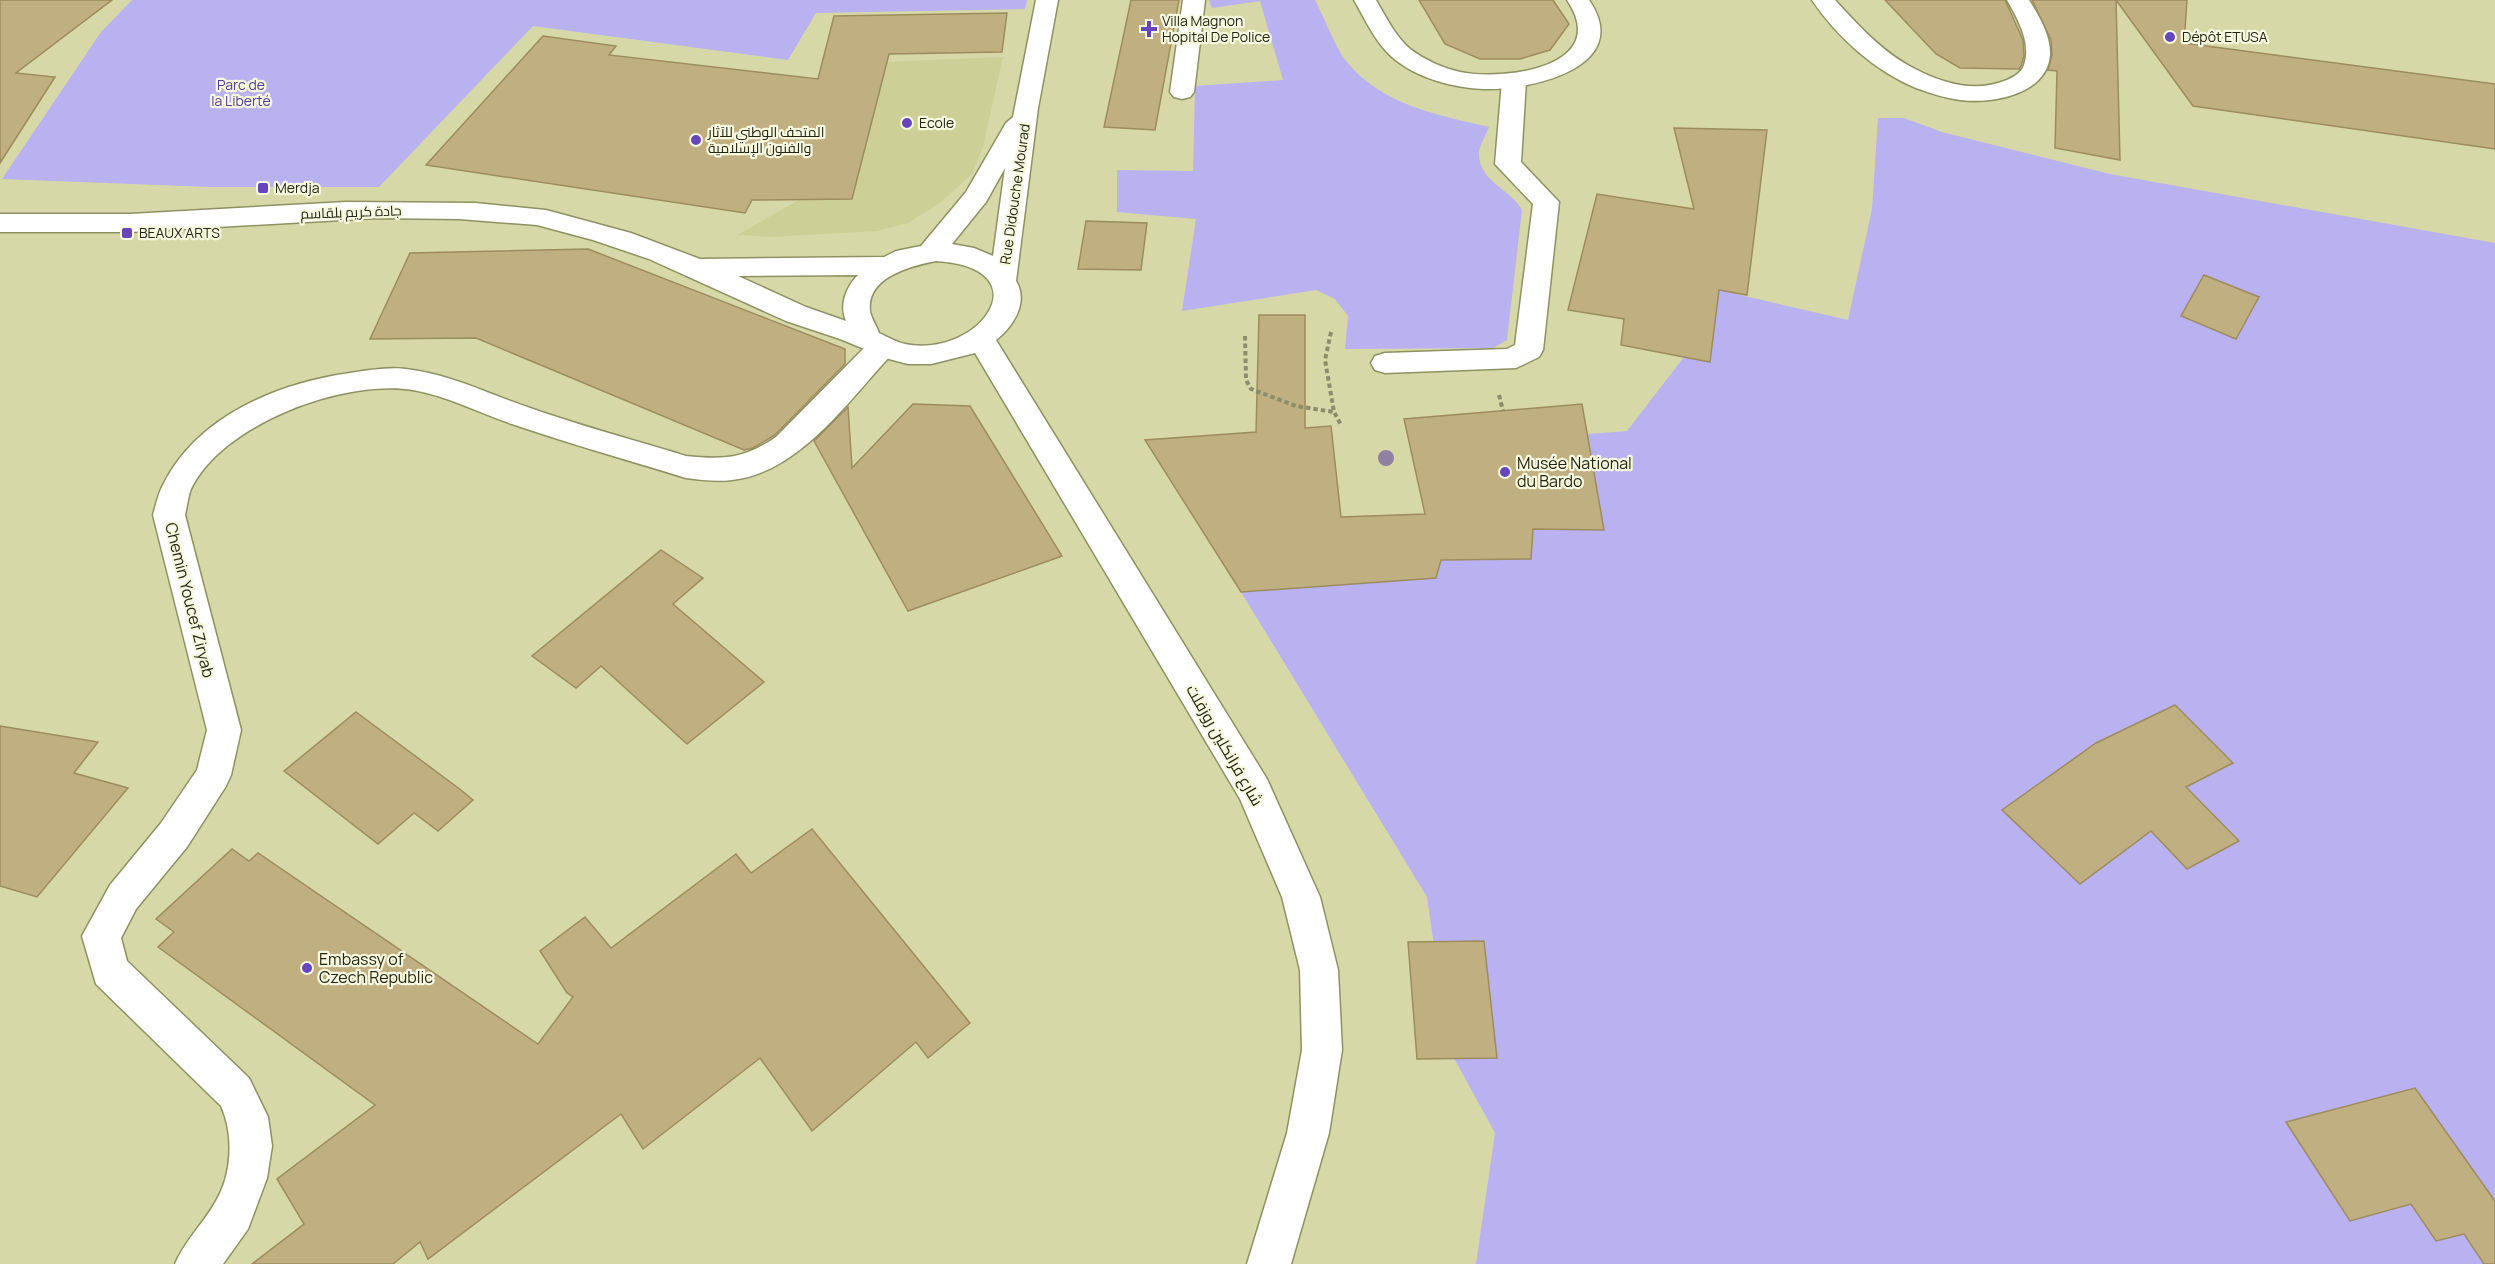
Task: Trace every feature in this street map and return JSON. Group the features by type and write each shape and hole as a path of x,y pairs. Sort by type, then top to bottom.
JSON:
{"main road":[{"name":"Rue Didouche Mourad","path":"1003,280 1026,108 1047,0"},
{"path":"1182,92 1194,0"},
{"path":"1365,0 1390,42 1402,54 1440,74 1464,80 1489,82 1537,77 1557,70 1572,60 1583,48 1589,36 1587,18 1578,0"},
{"path":"1823,0 1886,62 1934,86 1960,93 1986,92 2015,85 2034,72 2038,56 2036,41 2030,21 2018,0"},
{"path":"1385,363 1507,359 1516,358 1529,350 1546,202 1508,164 1514,81"},
{"name":"Rue Didouche Mourad","path":"931,252 977,196 1026,108"},
{"name":"جادة كريم بلقاسم","path":"0,223 130,223 338,211 460,209 544,218 694,267"},
{"path":"694,267 792,313 900,353 920,356 962,348 980,338 996,325 1004,310 1008,294 1003,280 992,267 975,257 954,252 931,252 907,257 886,266 869,278 858,293 854,309 857,324 874,342"},
{"path":"694,267 886,266"},
{"name":"شارع فرانكلين روزفلت","path":"980,338 1254,790 1301,897 1319,969 1322,1050 1308,1133 1269,1264"},
{"name":"Chemin Youcef Ziryab","path":"197,1264 233,1214 246,1178 251,1146 247,1117 235,1092 110,971 101,936 123,897 174,835 213,775 224,730 169,515 179,482 202,453 228,429 268,405 349,383 398,378 435,386 522,416 686,467 705,471 746,466 766,459 799,438 874,342"}],"path":[{"path":"1331,332 1325,360 1335,412 1341,425"},
{"path":"1245,336 1246,380 1251,389 1296,406 1335,412"}],"shaded area":[{"name":"Ecole","path":"1003,57 983,147 972,174 940,203 908,223 878,231 772,237 737,235 802,198 833,64"}],"green space":[{"name":"Parc de la Liberté","path":"132,0 1027,0 1025,9 816,13 788,60 533,26 379,187 210,187 2,179 101,32"},
{"path":"1209,0 1315,0 1334,41 1347,62 1377,89 1412,106 1489,127 1479,151 1480,164 1484,172 1511,196 1522,210 1507,340 1493,348 1345,349 1348,316 1335,299 1316,290 1182,311 1196,219 1117,212 1117,170 1193,171 1195,86 1283,80 1260,1 1212,8"},
{"path":"1878,118 1904,118 1942,132 2110,174 2495,243 2495,1264 1476,1264 1495,1133 1449,1049 1427,897 1241,592 1436,578 1441,560 1531,559 1533,529 1603,530 1587,434 1627,431 1684,357 1710,361 1719,290 1848,320 1872,209"}],"building":[{"path":"0,0 112,0 16,73 55,77 0,163"},
{"path":"1131,0 1179,0 1155,130 1104,127"},
{"path":"1419,0 1553,0 1569,24 1550,50 1520,59 1480,59 1445,44"},
{"path":"1885,0 2005,0 2023,40 2024,56 2021,66 2019,69 1960,68 1936,54"},
{"path":"2032,0 2116,0 2120,160 2055,148 2057,71 2048,70 2052,55 2051,40"},
{"path":"2116,0 2187,0 2184,43 2495,84 2495,149 2193,106"},
{"path":"1007,13 1002,52 889,54 852,199 752,200 745,213 426,165 543,36 616,46 609,55 818,79 834,16"},
{"path":"1674,128 1767,130 1747,295 1719,290 1710,362 1621,345 1624,319 1568,310 1597,194 1694,209"},
{"path":"1086,221 1147,223 1141,270 1078,269"},
{"path":"588,249 845,349 845,364 775,435 753,448 744,450 476,338 370,339 410,253"},
{"path":"2204,275 2259,297 2236,339 2181,316"},
{"name":"Musée National du Bardo","path":"1259,315 1305,315 1305,428 1331,426 1341,517 1425,514 1404,419 1582,404 1604,530 1533,529 1531,559 1441,560 1436,578 1241,592 1145,440 1256,432"},
{"path":"913,404 970,406 1062,556 908,611 814,441 848,407 852,468"},
{"path":"661,550 703,578 673,604 764,682 687,744 601,666 576,688 532,656"},
{"path":"2175,705 2233,763 2186,787 2239,841 2187,869 2151,831 2080,884 2002,810 2096,743"},
{"path":"356,712 473,800 438,831 414,813 378,844 284,771"},
{"path":"0,726 98,742 74,773 128,788 37,897 0,886"},
{"path":"812,829 970,1023 928,1058 916,1042 812,1131 760,1058 643,1149 621,1114 428,1259 420,1242 393,1264 252,1264 304,1224 277,1179 375,1105 158,947 174,932 156,919 232,849 249,861 258,853 538,1044 573,997 567,993 540,951 585,917 611,948 736,854 751,873"},
{"path":"1484,941 1497,1058 1417,1059 1408,942"},
{"path":"2415,1088 2495,1201 2495,1264 2484,1264 2464,1234 2436,1241 2411,1204 2350,1221 2286,1122"}],"place":[{"name":"Villa Magnon Hopital De Police","path":"1149,29"},
{"name":"Dépôt ETUSA","path":"2170,37"},
{"name":"Ecole","path":"907,123"},
{"name":"المتحف الوطني للآثار والفنون الإسلامية","path":"696,140"},
{"name":"Merdja","path":"263,188"},
{"name":"BEAUX ARTS","path":"127,233"},
{"name":"Musée National du Bardo","path":"1505,472"},
{"name":"Embassy of Czech Republic","path":"307,968"}]}
